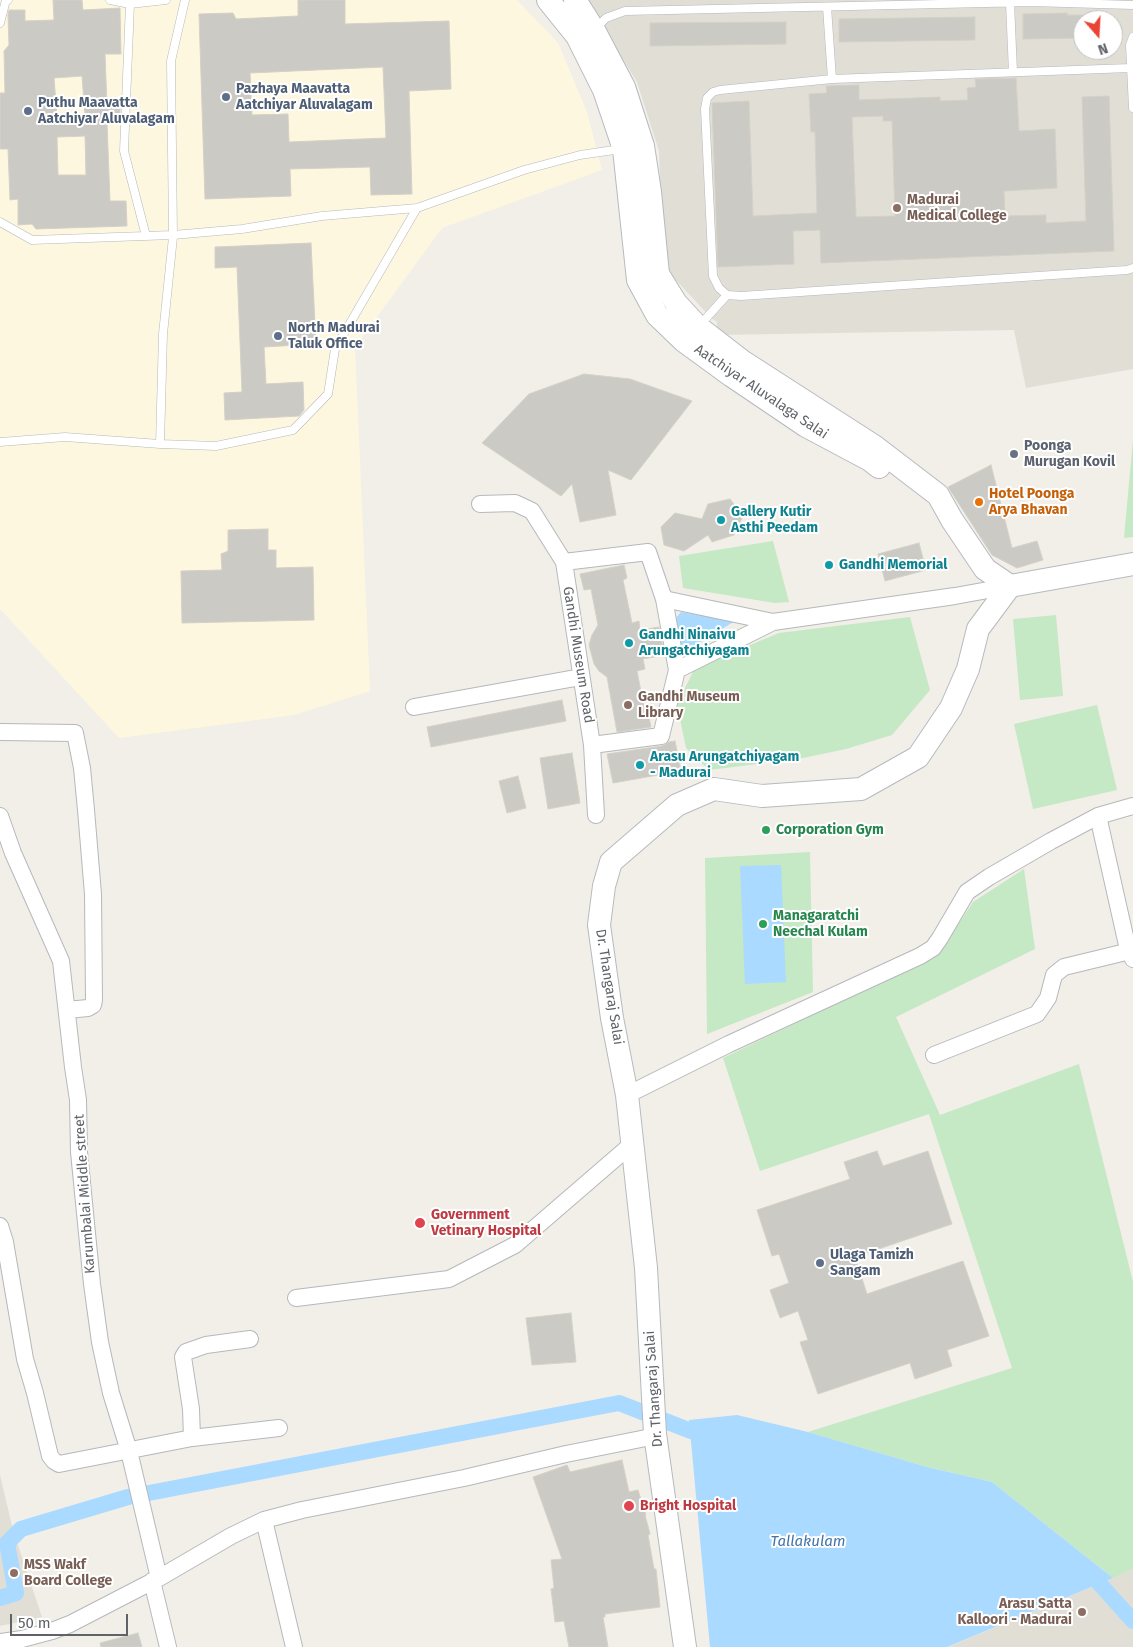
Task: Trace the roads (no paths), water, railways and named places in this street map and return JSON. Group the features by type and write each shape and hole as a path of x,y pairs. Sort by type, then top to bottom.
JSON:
{"street":[{"name":"Aatchiyar Aluvalaga Salai","path":"548,0 577,36 633,147"},
{"name":"Aatchiyar Aluvalaga Salai","path":"575,0 594,30 624,87 633,147 638,280 657,315 691,334 732,376 806,426 870,460 922,501 952,520 986,570 1010,586"},
{"path":"480,504 515,503 532,512 564,562 648,552 664,599 677,670 661,736 592,745"},
{"name":"Gandhi Museum Road","path":"564,562 592,745 596,816"},
{"path":"677,670 773,622 955,596 1133,564"},
{"name":"Dr. Thangaraj Salai","path":"685,1647 656,1435 646,1268 627,1095 612,1018 599,925 604,886 611,862 677,805 714,789 762,796 861,789 918,757 951,708 968,669 978,629 1010,586"},
{"path":"664,599 773,622"},
{"path":"414,707 581,677"},
{"path":"0,732 75,732 86,802 93,894 94,1000 93,1005 88,1008 68,1010"},
{"path":"627,1095 729,1044 920,956 933,948 967,892 1035,850 1098,816 1133,806"},
{"name":"Karumbalai Middle street","path":"0,816 13,853 61,961 78,1100 79,1152 92,1284 100,1342 111,1393 129,1451 141,1503 168,1647"},
{"path":"934,1055 1037,1014 1048,998 1054,975 1064,967 1131,955 1098,816"},
{"path":"296,1298 449,1279 515,1245 632,1144"},
{"path":"0,1226 5,1242 25,1359 50,1456 54,1461 59,1464 192,1438 279,1428"},
{"path":"192,1438 191,1409 183,1357 186,1352 206,1345 250,1339"},
{"path":"0,1642 30,1637 70,1624 155,1579 230,1536 264,1520 302,1510 464,1478 656,1435"},
{"path":"264,1520 294,1647"}],"lane":[{"path":"0,23 6,0 8,0"},
{"path":"110,0 130,4 166,0"},
{"path":"160,444 163,334 173,235 171,61 185,0"},
{"path":"594,30 606,18 625,11 811,4 827,7 1031,1 1133,5"},
{"path":"1010,3 1013,72"},
{"path":"130,4 124,151 146,236"},
{"path":"827,7 832,79"},
{"path":"1133,37 1130,45 1133,108"},
{"path":"1130,68 832,79 720,90 713,92 707,98 705,109 713,276 719,288 727,295 761,295 1127,270 1133,268"},
{"path":"0,222 32,240 173,235 242,229 322,216 417,208 524,170 580,155 633,147"},
{"path":"0,442 65,437 216,446 292,430 328,394 335,349 417,208"},
{"path":"691,334 727,295"}],"water":[{"path":"681,612 735,621 689,649 682,647 675,619"},
{"name":"Managaratchi Neechal Kulam","path":"781,865 786,982 745,984 740,866"},
{"name":"Tallakulam","path":"737,1415 808,1432 927,1467 992,1482 1113,1578 947,1647 710,1647 689,1420"}],"waterway":[{"path":"0,1598 16,1593 7,1543 21,1529 128,1497 619,1403 691,1431 712,1434"},
{"path":"1084,1567 1133,1621"}],"place":[{"name":"Pazhaya Maavatta Aatchiyar Aluvalagam","path":"226,97"},
{"name":"Puthu Maavatta Aatchiyar Aluvalagam","path":"28,111"},
{"name":"Madurai Medical College","path":"897,208"},
{"name":"North Madurai Taluk Office","path":"278,336"},
{"name":"Poonga Murugan Kovil","path":"1014,454"},
{"name":"Hotel Poonga Arya Bhavan","path":"979,502"},
{"name":"Gallery Kutir Asthi Peedam","path":"721,520"},
{"name":"Gandhi Memorial","path":"829,565"},
{"name":"Gandhi Ninaivu Arungatchiyagam","path":"629,643"},
{"name":"Gandhi Museum Library","path":"628,705"},
{"name":"Arasu Arungatchiyagam - Madurai","path":"640,765"},
{"name":"Corporation Gym","path":"766,830"},
{"name":"Managaratchi Neechal Kulam","path":"763,924"},
{"name":"Government Vetinary Hospital","path":"420,1223"},
{"name":"Ulaga Tamizh Sangam","path":"820,1263"},
{"name":"Bright Hospital","path":"629,1506"},
{"name":"MSS Wakf Board College","path":"14,1573"},
{"name":"Arasu Satta Kalloori - Madurai","path":"1082,1612"}]}
